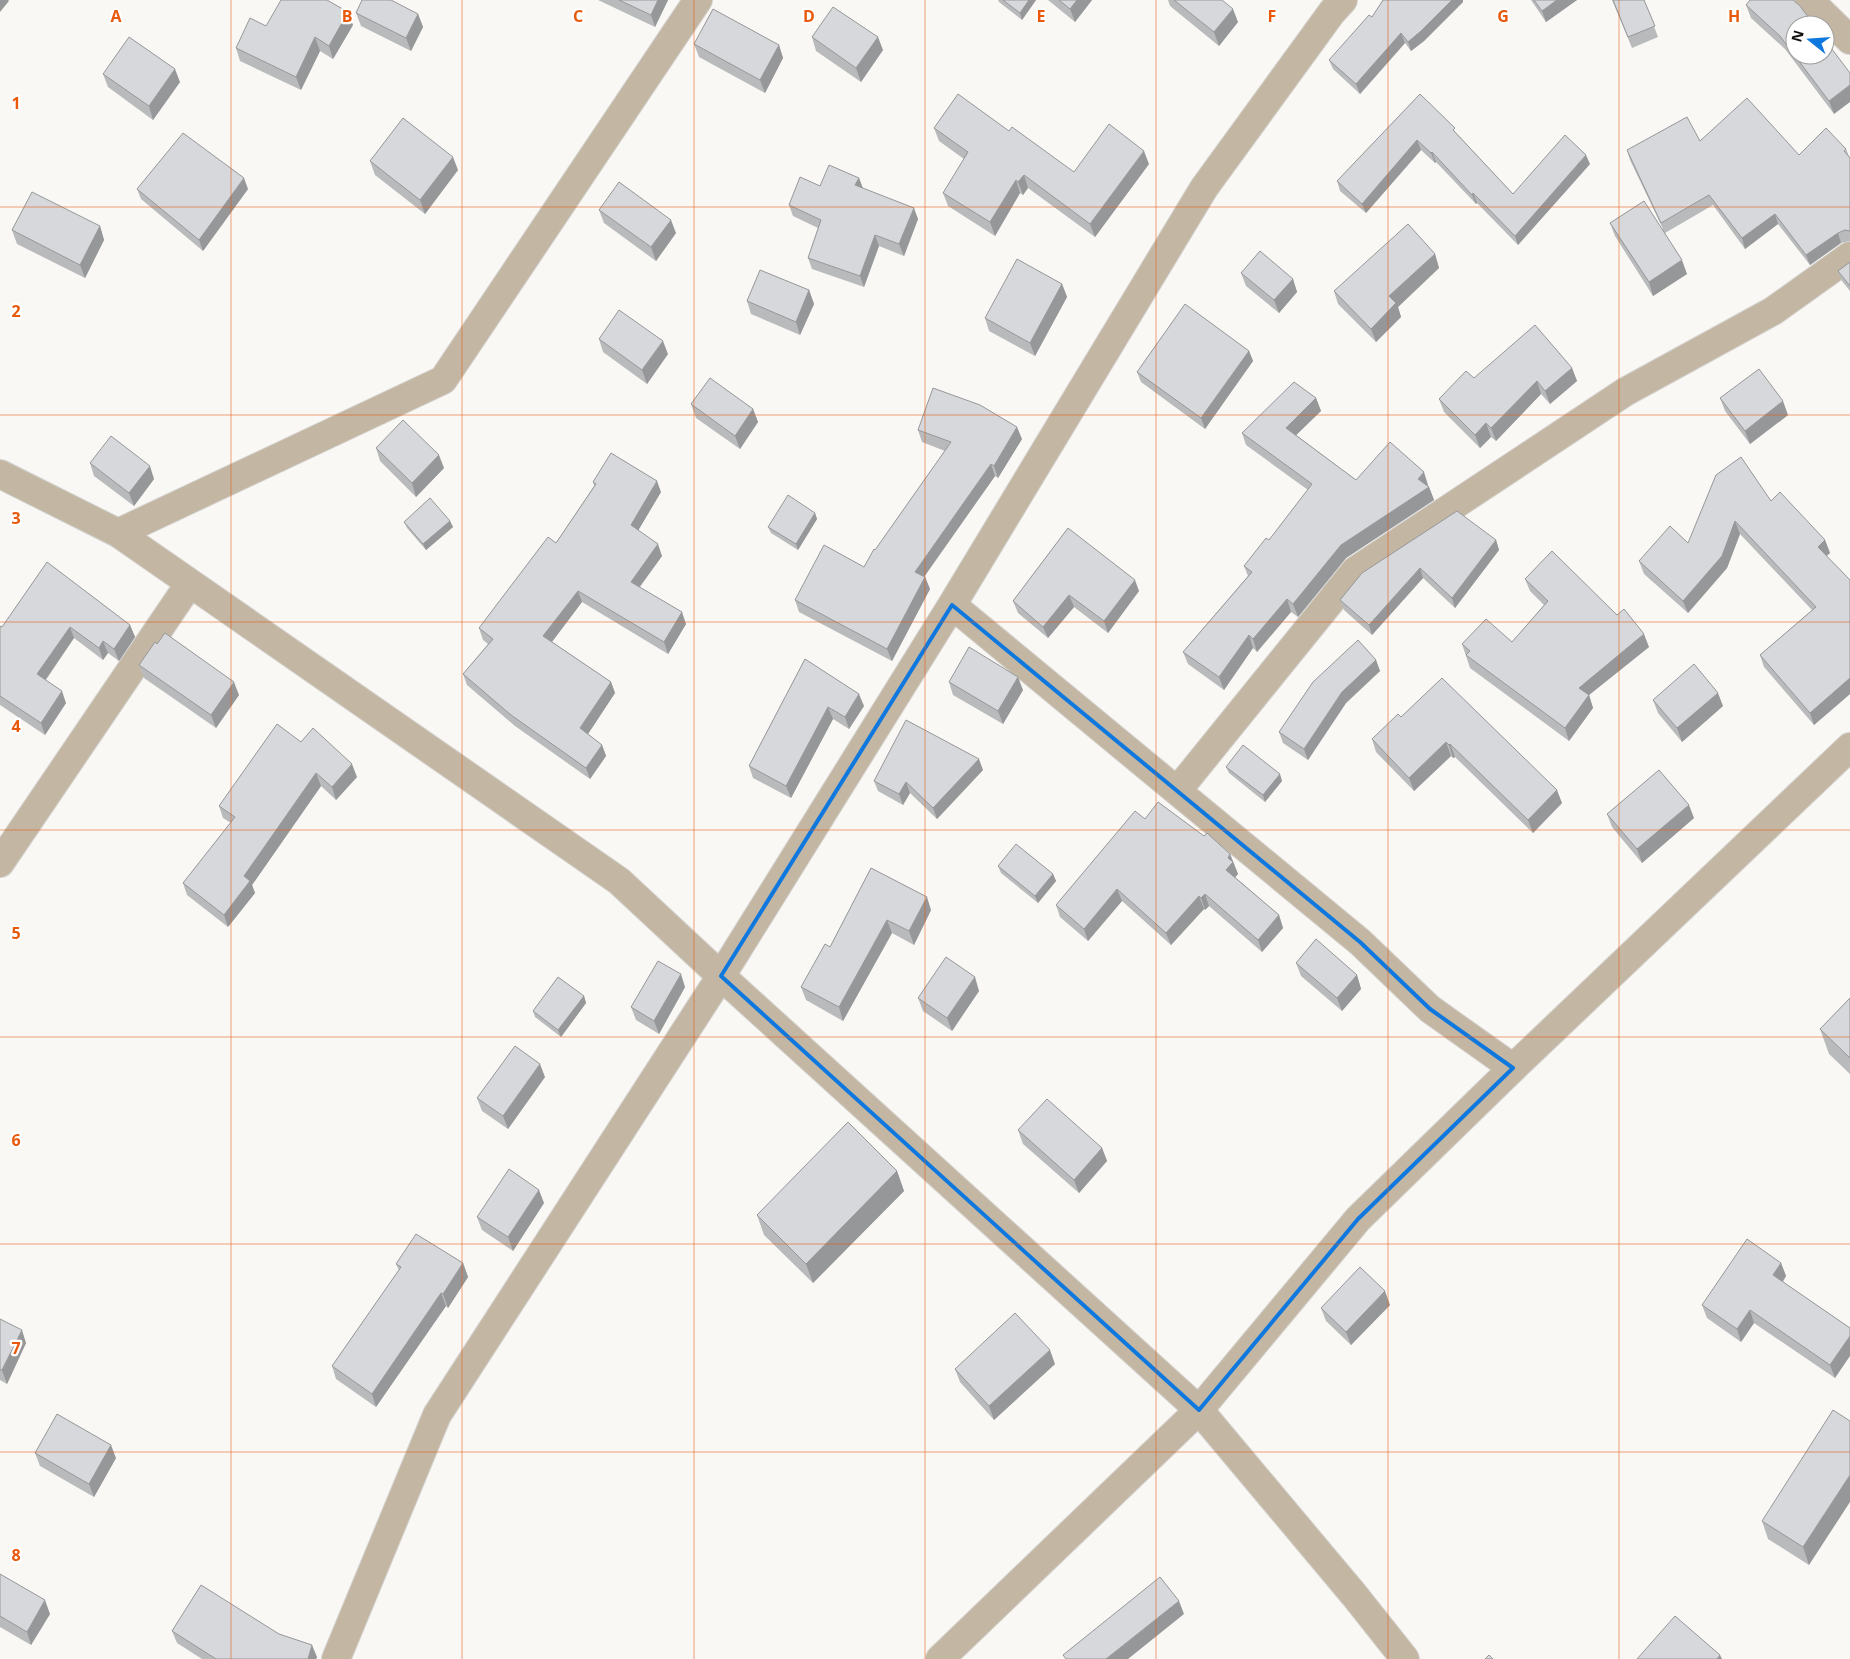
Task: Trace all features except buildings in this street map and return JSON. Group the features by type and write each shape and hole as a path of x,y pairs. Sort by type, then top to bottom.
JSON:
{"street":[{"path":"118,533 443,380 698,0"},
{"path":"1809,0 1850,40"},
{"path":"336,1659 437,1415 721,976 952,606 1204,188 1332,4"},
{"path":"1177,791 1355,571 1625,392 1773,311 1850,256"},
{"path":"0,474 118,533 619,881 1199,1410 1356,1596 1405,1659"},
{"path":"0,863 190,582"},
{"path":"952,606 1360,942 1430,1009 1513,1068"},
{"path":"940,1659 1199,1410 1358,1219 1513,1068 1850,747"}],"highlighted area":[{"path":"952,605 1360,942 1430,1009 1513,1068 1358,1219 1199,1410 721,976"}]}
